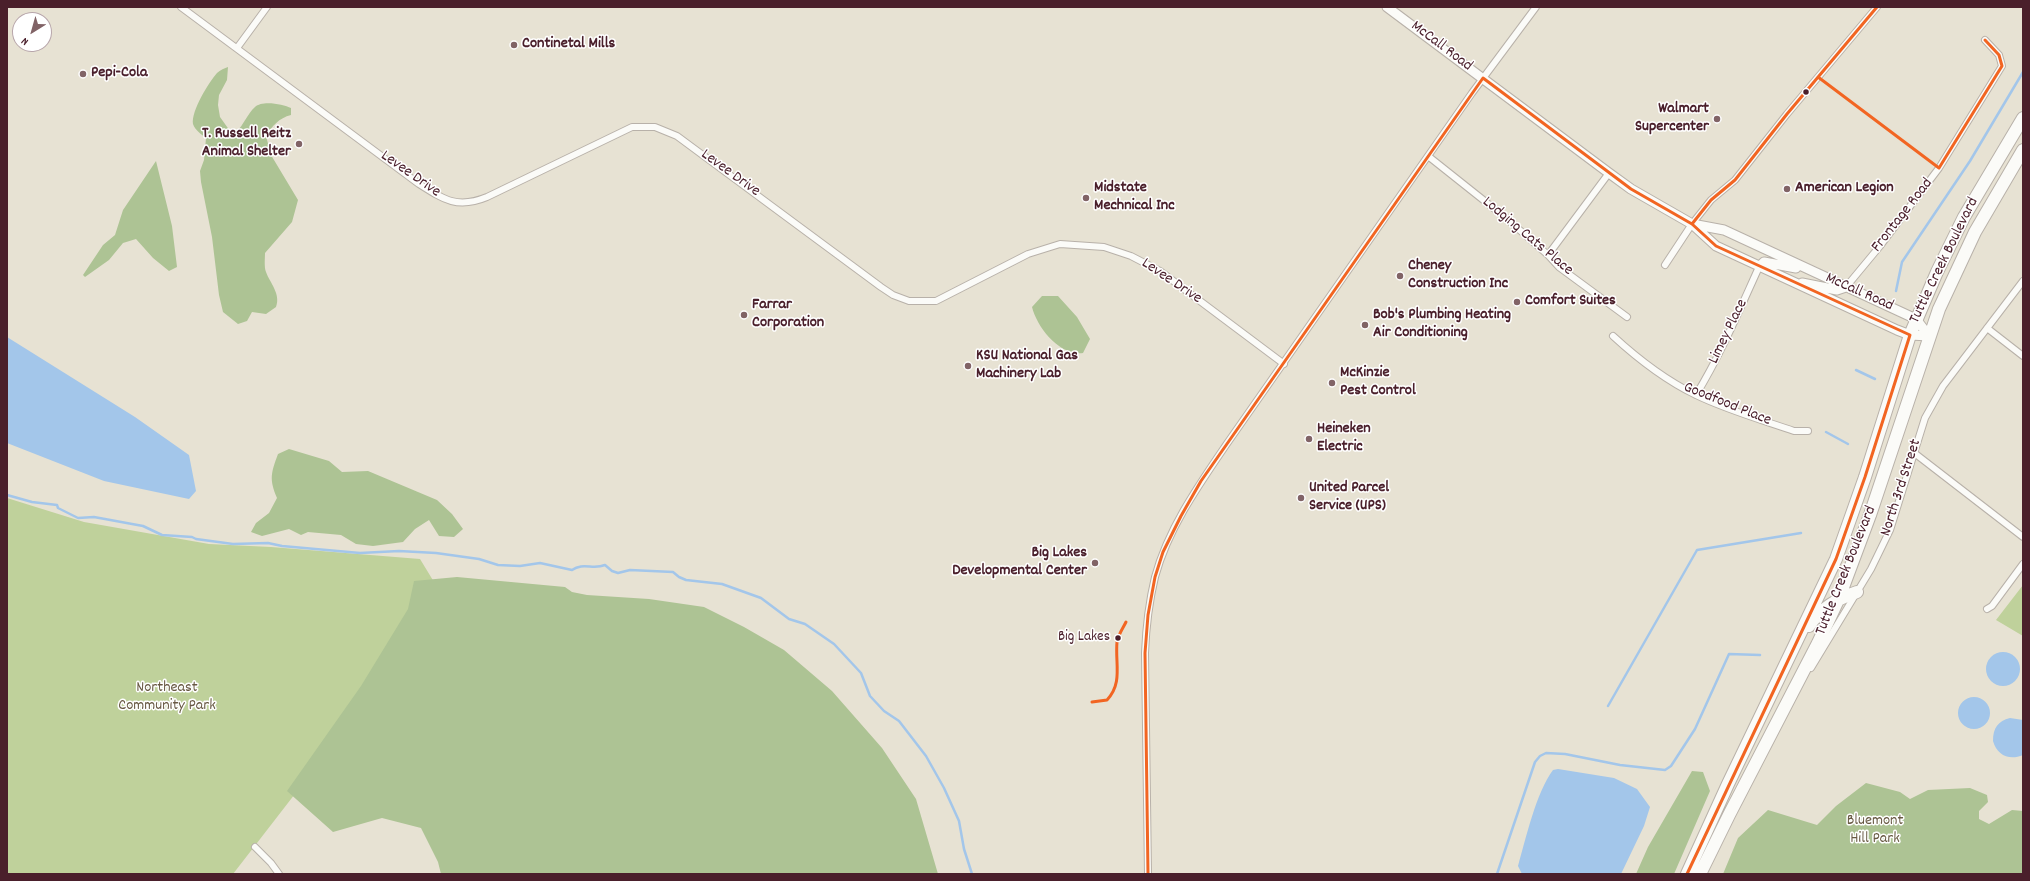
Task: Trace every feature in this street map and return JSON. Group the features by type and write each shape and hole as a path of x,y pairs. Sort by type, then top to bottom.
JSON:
{"highway":[{"name":"Tuttle Creek Boulevard","path":"1687,874 1836,559 1850,521 1910,335 1939,266 1964,217 2023,118"},
{"name":"Tuttle Creek Boulevard","path":"1700,874 1839,598 1870,515 1929,336 1950,283 1975,232 2023,150"},
{"path":"1792,650 1822,610 1839,598 1858,592"}],"main road":[{"name":"McCall Road","path":"1387,7 1631,189 1692,224 1716,246 1910,335 1929,336"},
{"name":"McCall Road","path":"1692,224 1724,230 1807,270 1916,319 1929,336"},
{"path":"1759,267 1764,262 1771,262 1783,266 1807,270"},
{"path":"1792,282 1837,290 1846,287"}],"street":[{"name":"Levee Drive","path":"181,7 420,184 440,198 454,203 477,201 487,197 632,127 655,127 677,136 864,275 898,297 909,301 936,301 1028,254 1060,244 1104,247 1131,256 1160,271 1284,364"},
{"path":"237,48 267,7"},
{"path":"1148,874 1145,653 1146,626 1155,577 1173,530 1201,481 1483,78 1536,7"},
{"path":"1665,265 1692,224 1711,200 1735,180 1787,114 1877,7"},
{"name":"Frontage Road","path":"1846,287 1880,246 1939,168 2002,66 1999,55 1985,40"},
{"name":"Lodging Cats Place","path":"1428,156 1506,218 1548,255 1559,267 1627,317"},
{"path":"1548,255 1609,173"},
{"name":"Limey Place","path":"1696,395 1715,363 1743,306 1759,267"},
{"name":"North 3rd Street","path":"1788,701 1806,677 1858,592 1890,530 1913,452 1925,418 1943,386 2023,281"},
{"path":"1988,328 2023,356"},
{"name":"Goodfood Place","path":"1613,336 1637,358 1666,378 1696,395 1794,431 1808,431"},
{"path":"1913,452 2023,536"},
{"path":"1987,609 1992,606 2023,564"},
{"path":"255,847 271,862 279,874"}],"green space":[{"path":"228,67 227,80 219,95 218,105 220,117 230,131 236,132 252,110 258,105 273,103 291,108 291,115 276,123 266,136 271,155 298,200 292,222 265,253 265,270 276,293 276,307 266,314 252,312 247,321 238,324 223,312 219,295 212,237 200,171 204,160 206,138 193,124 195,112 205,90 217,73"},
{"path":"156,161 172,226 177,267 169,271 153,258 136,239 123,243 109,260 85,277 83,275 103,245 115,235 123,210"},
{"path":"1042,296 1058,296 1077,317 1090,339 1083,353 1074,353 1066,350 1050,339 1044,331 1032,307"},
{"path":"289,449 329,461 342,472 368,471 437,500 452,514 463,529 454,537 439,536 429,520 415,529 403,542 373,546 356,544 341,535 308,532 301,535 289,529 262,536 251,532 256,523 269,513 277,498 272,481 272,471 278,454"},
{"name":"Northeast Community Park","path":"7,498 84,522 209,544 271,547 420,559 445,600 233,874 7,874"},
{"path":"457,577 565,587 572,592 587,595 649,599 704,607 744,627 784,650 832,691 882,748 916,799 938,874 441,874 438,862 421,828 382,818 333,832 287,791 361,686 408,609 414,581"},
{"path":"2023,585 2023,636 1996,620"},
{"path":"1692,771 1703,772 1710,791 1674,874 1636,874 1648,847"},
{"name":"Bluemont Hill Park","path":"1866,783 1900,792 1910,799 1928,790 1970,788 1987,795 1988,802 1979,811 1979,819 1989,824 2012,810 2023,811 2023,874 1723,874 1738,838 1768,810 1817,825 1836,806"}],"water":[{"path":"7,337 135,417 189,455 196,491 189,499 104,481 7,443"},
{"path":"2000,652 2006,652 2010,653 2017,659 2020,669 2019,676 2013,683 2006,686 2000,686 1996,685 1989,679 1986,672 1986,666 1987,662 1993,655"},
{"path":"1971,697 1977,697 1987,704 1990,713 1989,719 1983,726 1977,729 1971,729 1961,722 1958,716 1958,710 1965,700"},
{"path":"2010,718 2023,720 2023,755 2018,757 2004,756 1997,750 1993,741 1995,729 1999,723"},
{"path":"1558,769 1614,778 1637,789 1650,807 1644,826 1621,874 1522,874 1518,866 1528,829 1541,791 1553,770"}],"waterway":[{"path":"1896,291 1902,262 1970,161 2023,72"},
{"path":"1856,370 1875,379"},
{"path":"1826,432 1848,444"},
{"path":"7,495 32,502 57,505 58,508 78,518 94,517 143,526 162,535 192,537 196,539 233,544 268,543 282,546 360,553 399,551 436,553 479,559 498,565 520,566 540,563 572,570 584,566 596,567 605,565 612,571 618,573 630,570 673,572 686,580 722,584 761,598 789,619 805,624 834,644 861,673 870,696 884,711 899,721 926,756 944,788 959,821 964,849 972,874"},
{"path":"1608,706 1697,550 1801,533"},
{"path":"1497,874 1535,762 1540,756 1546,753 1565,754 1620,765 1665,770 1671,766 1695,729 1729,654 1760,655"}],"transit line":[{"path":"1692,224 1711,200 1735,180 1787,114 1877,7"},
{"path":"1818,77 1939,168 2002,66 1999,55 1985,40"},
{"path":"1148,874 1145,653 1148,615 1155,577 1163,552 1201,481 1483,78 1631,189 1692,224 1716,246 1910,335 1865,477 1836,559 1687,874"},
{"path":"1092,702 1107,700 1115,687 1117,680 1117,642 1119,634 1126,622"}],"place":[{"name":"Continetal Mills","path":"514,45"},
{"name":"Pepi-Cola","path":"83,74"},
{"name":"Walmart Supercenter","path":"1717,119"},
{"name":"T. Russell Reitz Animal Shelter","path":"299,144"},
{"name":"American Legion","path":"1787,189"},
{"name":"Midstate Mechnical Inc","path":"1086,198"},
{"name":"Cheney Construction Inc","path":"1400,276"},
{"name":"Comfort Suites","path":"1517,302"},
{"name":"Farrar Corporation","path":"744,315"},
{"name":"Bob's Plumbing Heating Air Conditioning","path":"1365,325"},
{"name":"KSU National Gas Machinery Lab","path":"968,366"},
{"name":"McKinzie Pest Control","path":"1332,383"},
{"name":"Heineken Electric","path":"1309,439"},
{"name":"United Parcel Service (UPS)","path":"1301,498"},
{"name":"Big Lakes Developmental Center","path":"1095,563"},
{"name":"Big Lakes","path":"1118,638"}]}
